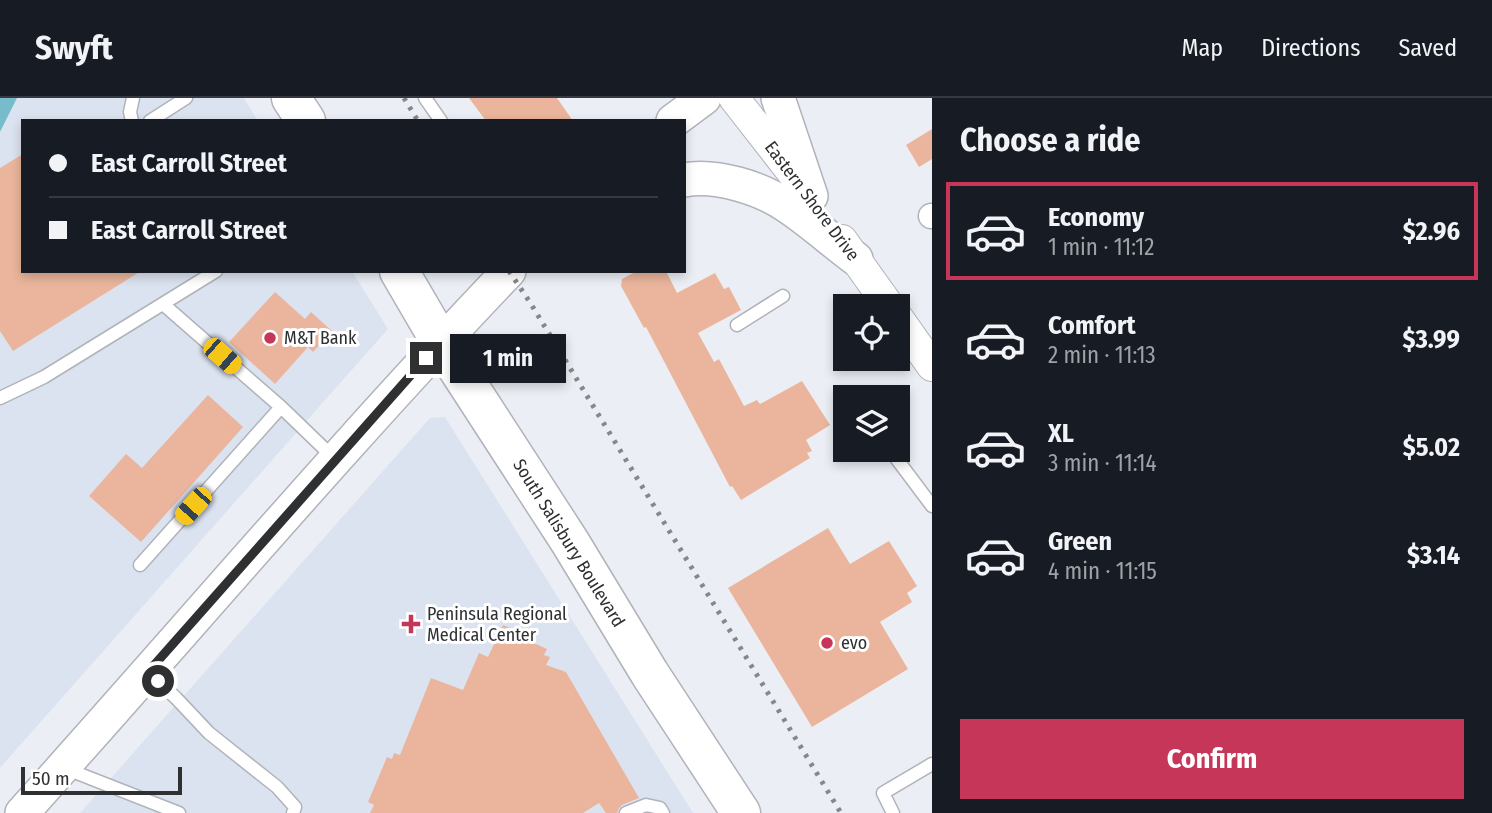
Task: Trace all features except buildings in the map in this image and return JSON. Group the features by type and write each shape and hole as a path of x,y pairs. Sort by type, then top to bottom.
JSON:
{"main road":[{"path":"291,98 305,119"},
{"path":"778,98 811,197"},
{"path":"676,119 701,99"},
{"path":"686,180 715,179 762,193 786,205 856,259"},
{"name":"South Salisbury Boulevard","path":"400,273 650,674 741,813"},
{"path":"22,813 335,459 507,273"}],"street":[{"name":"Eastern Shore Drive","path":"734,98 811,197 881,294"},
{"path":"910,335 932,366"}],"lane":[{"path":"132,119 133,98"},
{"path":"153,119 186,98"},
{"path":"425,98 440,119"},
{"path":"0,398 44,377 213,273"},
{"path":"737,325 783,296"},
{"path":"163,304 281,407 335,459"},
{"path":"140,565 281,407"},
{"path":"899,462 932,506"},
{"path":"148,672 209,733 277,787 295,807 293,813"},
{"path":"66,764 77,773 179,813"},
{"path":"893,813 883,793 932,764"},
{"path":"626,813 646,806 660,808 663,813"}],"shaded area":[{"path":"17,98 244,98 257,119 21,119 21,273 353,273 388,329 0,768 0,132"},
{"name":"Peninsula Regional Medical Center","path":"445,417 693,813 80,813 430,418"}],"water":[{"path":"0,98 17,98 0,132"}],"railway":[{"path":"404,98 417,119"},
{"path":"510,273 841,813"}],"place":[{"name":"M&T Bank","path":"270,338"},
{"name":"Peninsula Regional Medical Center","path":"411,624"},
{"name":"evo","path":"827,643"}],"route":[{"path":"158,681 148,672 426,358"}]}
